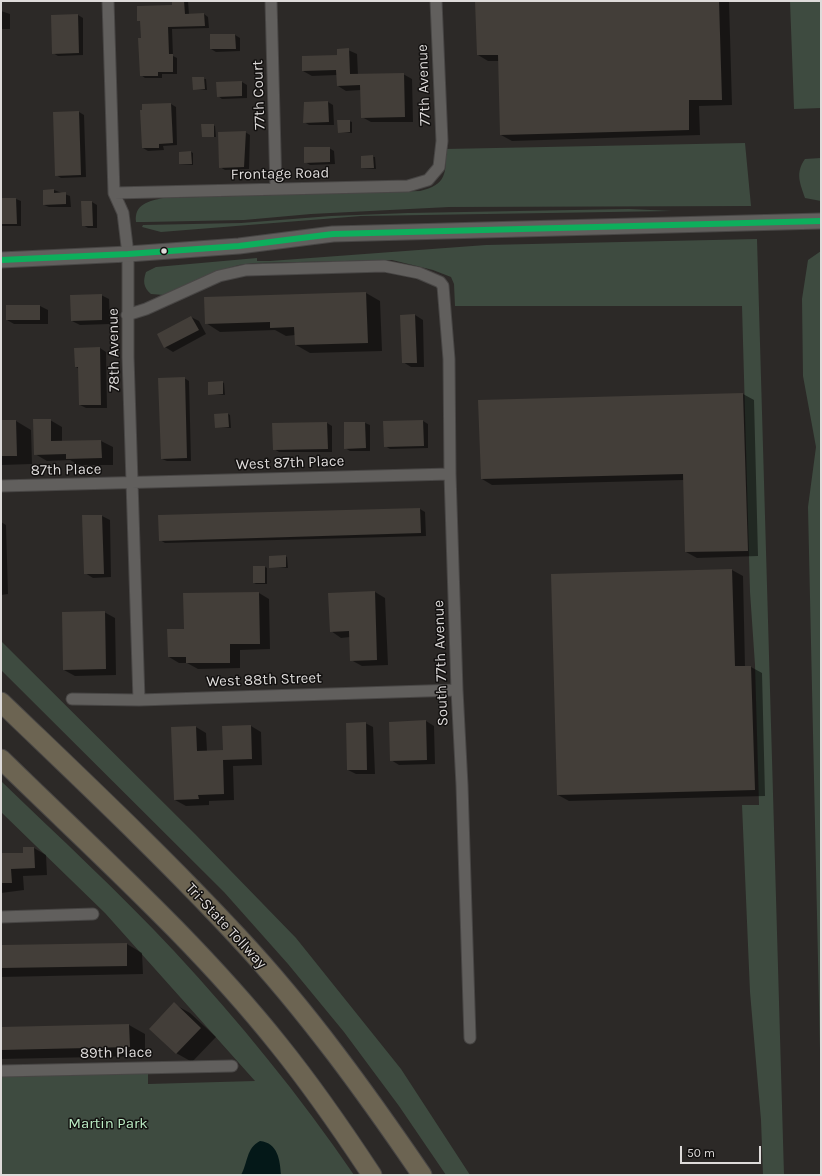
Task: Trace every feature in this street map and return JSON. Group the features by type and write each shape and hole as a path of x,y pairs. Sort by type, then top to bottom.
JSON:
{"highway":[{"name":"Tri-State Tollway","path":"1,702 146,841 240,938 312,1022 369,1098 422,1175"},
{"path":"1,759 159,912 226,985 279,1045 372,1175"}],"main road":[{"path":"1,260 128,254 239,246 340,234 819,222"}],"street":[{"name":"78th Avenue","path":"108,1 114,193 122,213 128,254 132,483 139,700"},
{"name":"77th Court","path":"271,1 276,189"},
{"name":"77th Avenue","path":"436,1 442,141 439,167"},
{"name":"Frontage Road","path":"114,193 408,186 428,180 439,167"},
{"name":"South 77th Avenue","path":"128,315 146,310 219,276 246,270 384,266 419,273 440,282 443,286 449,359 450,474 470,1038"},
{"name":"West 87th Place","path":"132,483 450,474"},
{"name":"87th Place","path":"1,486 132,483"},
{"name":"West 88th Street","path":"72,699 139,700 457,690"},
{"path":"1,917 93,914"},
{"name":"89th Place","path":"1,1071 232,1066"}],"green space":[{"path":"790,1 821,1 821,108 794,109"},
{"path":"745,143 751,206 449,207 311,214 244,220 136,222 137,211 140,207 153,200 163,198 420,191 435,185 443,177 446,165 445,149"},
{"path":"821,158 821,201 805,198 799,178 802,164 805,159"},
{"path":"629,209 672,211 361,216 161,232 142,227 143,225 241,223 331,216 408,213"},
{"path":"757,239 784,1175 763,1175 761,1120 750,992 742,805 759,805 755,665 750,592 742,306 455,306 454,284 451,277 433,270 392,260 253,263 239,265 214,272 164,295 151,294 146,289 144,281 146,272 156,267 257,258 257,261 270,261 486,245"},
{"path":"821,251 821,1096 808,507 816,447 803,376 802,299 808,260"},
{"path":"1,641 195,834 296,938 401,1069 470,1175 446,1175 399,1106 344,1032 288,964 224,892 1,670"},
{"name":"Martin Park","path":"1,781 132,907 198,977 268,1060 354,1175 1,1175 1,1077 148,1073 148,1084 255,1081 105,913 1,812"}],"shaded area":[{"path":"260,1141 271,1145 277,1153 281,1175 241,1175 252,1148"}],"building":[{"path":"172,1 184,1 185,14 204,13 205,26 168,27 169,54 173,54 173,72 158,72 158,76 140,76 138,38 141,38 140,21 137,21 137,6 172,5"},
{"path":"475,1 719,1 722,100 689,100 689,130 500,135 498,55 477,55"},
{"path":"78,14 79,53 52,54 51,15"},
{"path":"210,34 235,34 236,49 210,49"},
{"path":"349,48 350,74 404,73 405,117 361,118 360,85 337,86 336,70 302,71 302,56 337,55 337,49"},
{"path":"192,77 204,77 205,89 193,90"},
{"path":"242,81 242,96 217,97 216,82"},
{"path":"328,101 329,122 303,123 304,102"},
{"path":"171,103 173,143 159,144 159,148 142,148 140,110 142,110 142,104"},
{"path":"79,111 81,175 55,176 53,112"},
{"path":"337,120 350,120 350,132 338,133"},
{"path":"201,124 214,124 214,137 202,137"},
{"path":"246,131 244,167 219,168 218,132"},
{"path":"304,147 330,147 330,162 304,163"},
{"path":"191,151 192,164 179,164 179,152"},
{"path":"373,155 374,168 361,168 361,156"},
{"path":"54,189 54,193 66,192 66,204 43,205 43,190"},
{"path":"1,198 16,198 17,224 1,224"},
{"path":"81,201 92,201 93,226 82,226"},
{"path":"366,292 368,343 295,345 294,327 270,328 270,322 205,324 204,297"},
{"path":"102,294 102,320 71,321 70,295"},
{"path":"6,305 40,305 40,320 6,320"},
{"path":"415,314 417,363 402,363 400,315"},
{"path":"191,316 199,330 164,348 157,334"},
{"path":"100,347 101,405 79,405 78,367 75,367 74,348"},
{"path":"185,377 187,458 161,459 158,378"},
{"path":"223,381 223,394 208,395 208,382"},
{"path":"743,393 748,551 685,552 683,474 481,479 478,400"},
{"path":"228,413 229,427 215,428 214,414"},
{"path":"33,419 51,419 51,441 101,440 102,458 66,459 66,454 34,455"},
{"path":"1,420 16,420 17,456 1,456"},
{"path":"423,420 424,446 384,447 383,421"},
{"path":"327,422 328,449 273,450 272,423"},
{"path":"344,422 365,422 366,448 344,449"},
{"path":"420,508 421,533 159,541 158,515"},
{"path":"82,515 102,515 104,574 84,574"},
{"path":"286,555 286,567 269,568 269,556"},
{"path":"253,566 265,566 265,583 253,583"},
{"path":"732,569 735,666 751,666 755,790 557,795 551,574"},
{"path":"375,591 377,660 350,661 349,631 330,632 328,593"},
{"path":"259,592 260,644 230,644 230,663 186,663 186,657 168,657 167,629 184,629 183,593"},
{"path":"105,611 106,669 63,670 62,612"},
{"path":"426,720 427,760 390,761 389,722"},
{"path":"366,722 367,770 347,770 346,723"},
{"path":"251,725 252,759 223,760 224,794 198,795 199,799 174,800 171,727 196,726 197,751 223,750 222,726"},
{"path":"23,847 34,847 35,868 11,869 12,883 1,883 1,853 23,853"},
{"path":"127,943 127,966 1,968 1,945"},
{"path":"174,1002 201,1028 176,1054 149,1029"},
{"path":"129,1024 130,1047 1,1050 1,1027"}],"transit line":[{"path":"1,260 128,254 239,246 333,234 821,221"}]}
